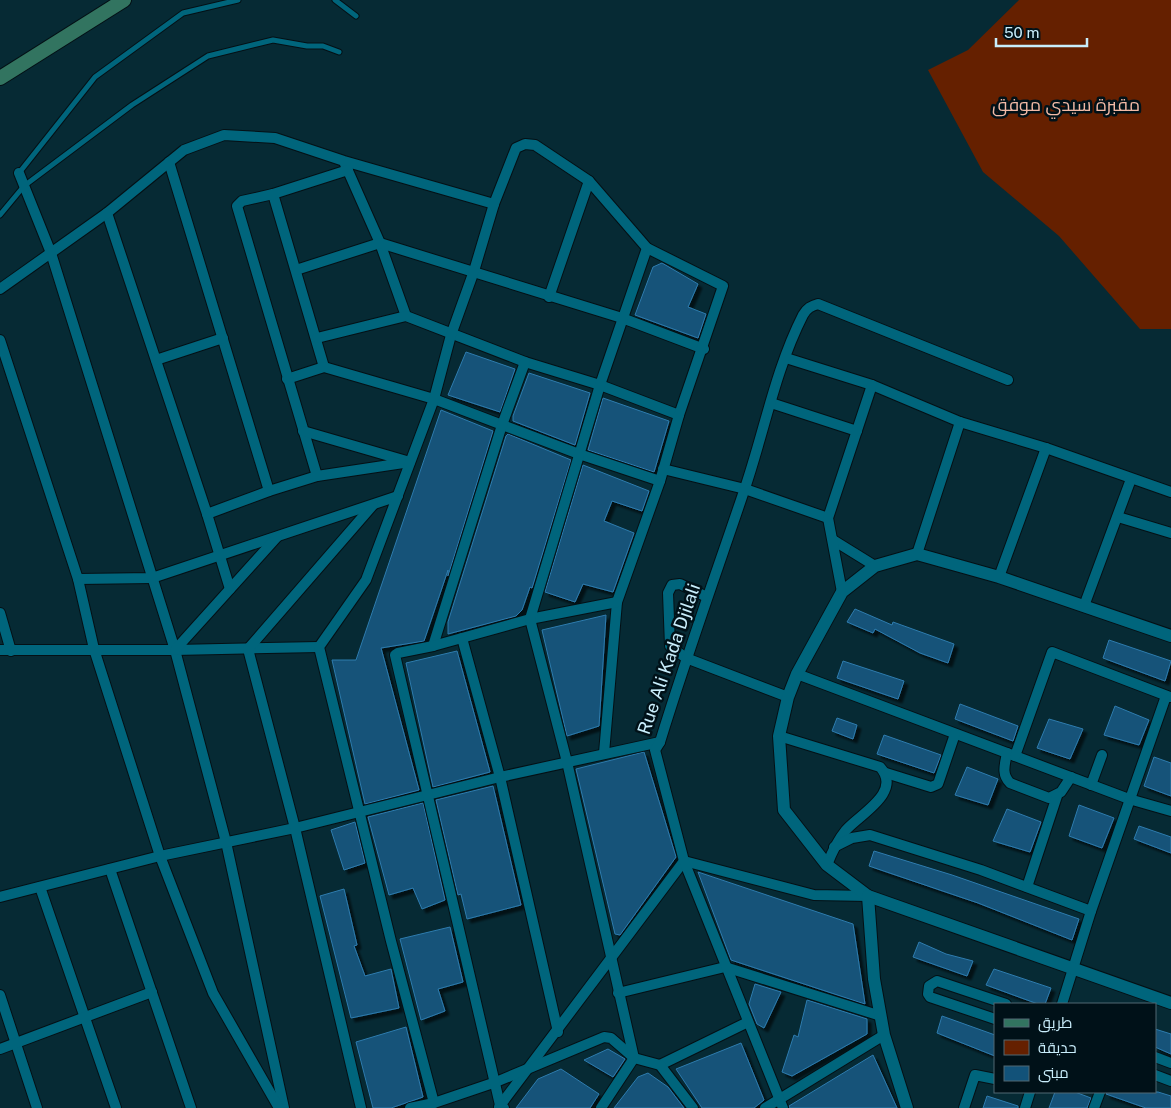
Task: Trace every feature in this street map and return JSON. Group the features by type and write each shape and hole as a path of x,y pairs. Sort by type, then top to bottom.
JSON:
{"main road":[{"path":"0,78 124,0"}],"street":[{"path":"0,289 107,212 184,150 224,135 275,138 346,166 494,204"},
{"path":"434,1103 391,942 319,647 366,580 434,399 451,335 474,271 494,204 516,148 525,144 535,146 589,181 647,248 724,286 704,349 679,416 660,480 617,602 604,753"},
{"path":"169,162 269,491"},
{"path":"317,476 237,206 242,201 273,194 346,166"},
{"path":"346,166 380,243 406,316"},
{"path":"19,173 50,253 175,650 226,842 284,1108"},
{"path":"549,297 589,181"},
{"path":"273,194 324,367"},
{"path":"107,212 208,514 230,590"},
{"path":"296,270 380,243 474,271 549,297 622,318 704,349"},
{"path":"601,1108 634,1058 610,959 567,762 530,619 600,385 647,248"},
{"name":"Rue Ali Kada Djilali","path":"780,1103 684,861 655,750 660,742 686,658 745,489 786,358 804,313 810,306 818,304 1008,380"},
{"path":"317,338 406,316 451,335 525,362 600,385 679,416"},
{"path":"156,360 223,338"},
{"path":"0,340 78,579 94,649 160,856 213,993 279,1108"},
{"path":"786,358 872,385 960,422 1046,448 1171,492"},
{"path":"433,646 502,425 525,362"},
{"path":"287,379 324,367 434,399 579,454 660,480"},
{"path":"842,592 828,518 872,385"},
{"path":"771,403 857,431"},
{"path":"917,554 960,422"},
{"path":"303,431 410,462"},
{"path":"1000,577 1046,448"},
{"path":"208,514 269,491 317,476 410,462"},
{"path":"663,470 745,489 828,518"},
{"path":"1084,606 1131,479"},
{"path":"78,579 152,578 219,557 279,534 398,496"},
{"path":"248,649 373,505"},
{"path":"1118,517 1171,533"},
{"path":"175,650 279,534"},
{"path":"833,540 875,566"},
{"path":"906,1108 884,1035 874,979 868,896 827,865 784,810 779,736 788,697 797,674 842,592 875,566 917,554 1000,577 1171,636"},
{"path":"707,597 680,584 672,585 668,593 670,646 686,658 788,697"},
{"path":"501,1107 430,796 395,661 398,653 433,646 530,619 617,602"},
{"path":"0,613 11,650"},
{"path":"462,638 500,777 558,1032"},
{"path":"0,650 175,650 319,647"},
{"path":"248,649 295,828 361,1108"},
{"path":"1057,796 1049,798 1010,783 1005,778 1004,772 1052,652 1168,697 1129,799 1062,1003"},
{"path":"797,674 1129,799 1171,811"},
{"path":"779,736 880,767 886,773 931,787 938,784 955,734"},
{"path":"0,897 160,856 295,828 430,796 500,777 660,742"},
{"path":"1091,785 1102,755"},
{"path":"827,865 834,847 846,830 879,801 887,783 886,773"},
{"path":"1027,887 1057,796 1071,777"},
{"path":"834,847 852,838 870,835 1027,887 1091,911"},
{"path":"501,1107 684,861 814,895 868,896 1074,967 1171,1003"},
{"path":"110,869 191,1108"},
{"path":"40,887 86,1016 116,1108"},
{"path":"618,992 725,967 881,1016"},
{"path":"994,1019 930,997 928,994 929,986 937,981 1003,1003"},
{"path":"0,1049 152,992"},
{"path":"0,996 37,1108"},
{"path":"660,1065 748,1022"},
{"path":"765,1108 780,1103 884,1035"},
{"path":"410,1108 434,1103 496,1082 604,1037 611,1038 634,1058 660,1065 693,1108"},
{"path":"1156,1057 1171,1063"},
{"path":"964,1108 975,1075 994,1079"},
{"path":"1156,1075 1171,1081"},
{"path":"1026,1108 1030,1093"},
{"path":"1094,1108 1100,1093"}],"lane":[{"path":"19,173 95,77 183,13 238,0"},
{"path":"335,0 356,16"},
{"path":"0,214 24,186 132,104 208,56 273,40 307,46 323,46 339,52"}],"green space":[{"name":"مقبرة سيدي موفق","path":"1019,0 1171,0 1171,329 1140,329 1059,236 983,172 928,70 968,50"}],"building":[{"path":"662,263 698,284 688,307 706,314 698,338 635,315 653,267"},
{"path":"466,352 515,369 500,412 448,395"},
{"path":"529,373 590,393 575,445 513,421 513,416"},
{"path":"603,398 669,421 654,472 588,450"},
{"path":"441,410 493,431 448,576 448,570 424,641 381,648 419,790 365,804 332,660 356,660"},
{"path":"508,434 571,460 532,588 530,587 522,610 516,616 448,634 448,622"},
{"path":"583,465 649,491 642,511 612,501 604,521 634,533 613,592 583,584 575,602 545,592"},
{"path":"855,609 892,625 893,622 954,644 948,663 920,653 875,629 873,633 847,622"},
{"path":"606,615 599,726 567,736 542,630"},
{"path":"1109,640 1171,661 1165,681 1103,658"},
{"path":"457,651 490,772 433,787 406,663"},
{"path":"843,661 904,681 898,699 837,678"},
{"path":"960,704 1018,726 1013,741 955,719"},
{"path":"1115,706 1149,720 1139,745 1104,735"},
{"path":"837,718 857,725 853,739 832,731"},
{"path":"1049,719 1083,729 1070,759 1037,748"},
{"path":"884,735 941,755 934,773 877,754"},
{"path":"644,752 676,857 620,935 615,934 576,769"},
{"path":"1154,757 1171,763 1171,796 1144,786"},
{"path":"967,767 998,779 988,805 955,795"},
{"path":"493,786 521,905 467,919 461,894 458,895 436,800"},
{"path":"423,803 445,900 422,909 413,888 389,895 368,817"},
{"path":"1079,805 1114,818 1102,848 1069,836"},
{"path":"1007,809 1041,822 1030,852 993,841"},
{"path":"355,822 365,863 344,870 331,830"},
{"path":"1139,826 1171,837 1171,853 1134,839"},
{"path":"874,851 952,875 1079,919 1072,940 978,903 869,866"},
{"path":"698,872 853,924 865,1004 731,960"},
{"path":"344,889 357,945 354,946 365,976 391,969 399,1008 351,1018 320,896"},
{"path":"450,927 463,982 438,989 445,1011 421,1020 400,939"},
{"path":"919,942 946,954 973,961 967,976 913,957"},
{"path":"994,969 1051,988 1045,1003 1035,1003 986,985"},
{"path":"755,984 781,992 764,1028 757,1024 749,1004"},
{"path":"807,1000 867,1019 867,1034 792,1076 782,1072 794,1035 798,1037"},
{"path":"942,1016 994,1035 994,1056 937,1033"},
{"path":"406,1027 423,1097 391,1108 373,1108 356,1042"},
{"path":"1156,1029 1171,1034 1171,1054 1156,1047"},
{"path":"741,1043 764,1100 754,1108 702,1108 676,1069"},
{"path":"608,1049 625,1059 613,1077 584,1060"},
{"path":"873,1055 897,1108 790,1108 789,1106"},
{"path":"561,1069 599,1094 590,1108 516,1108 538,1079"},
{"path":"648,1073 668,1087 684,1108 614,1108 638,1077"},
{"path":"1158,1092 1171,1096 1171,1108 1146,1108 1106,1094"},
{"path":"1055,1093 1078,1093 1091,1098 1087,1108 1049,1108"},
{"path":"987,1096 1018,1106 1018,1108 983,1108"}]}
